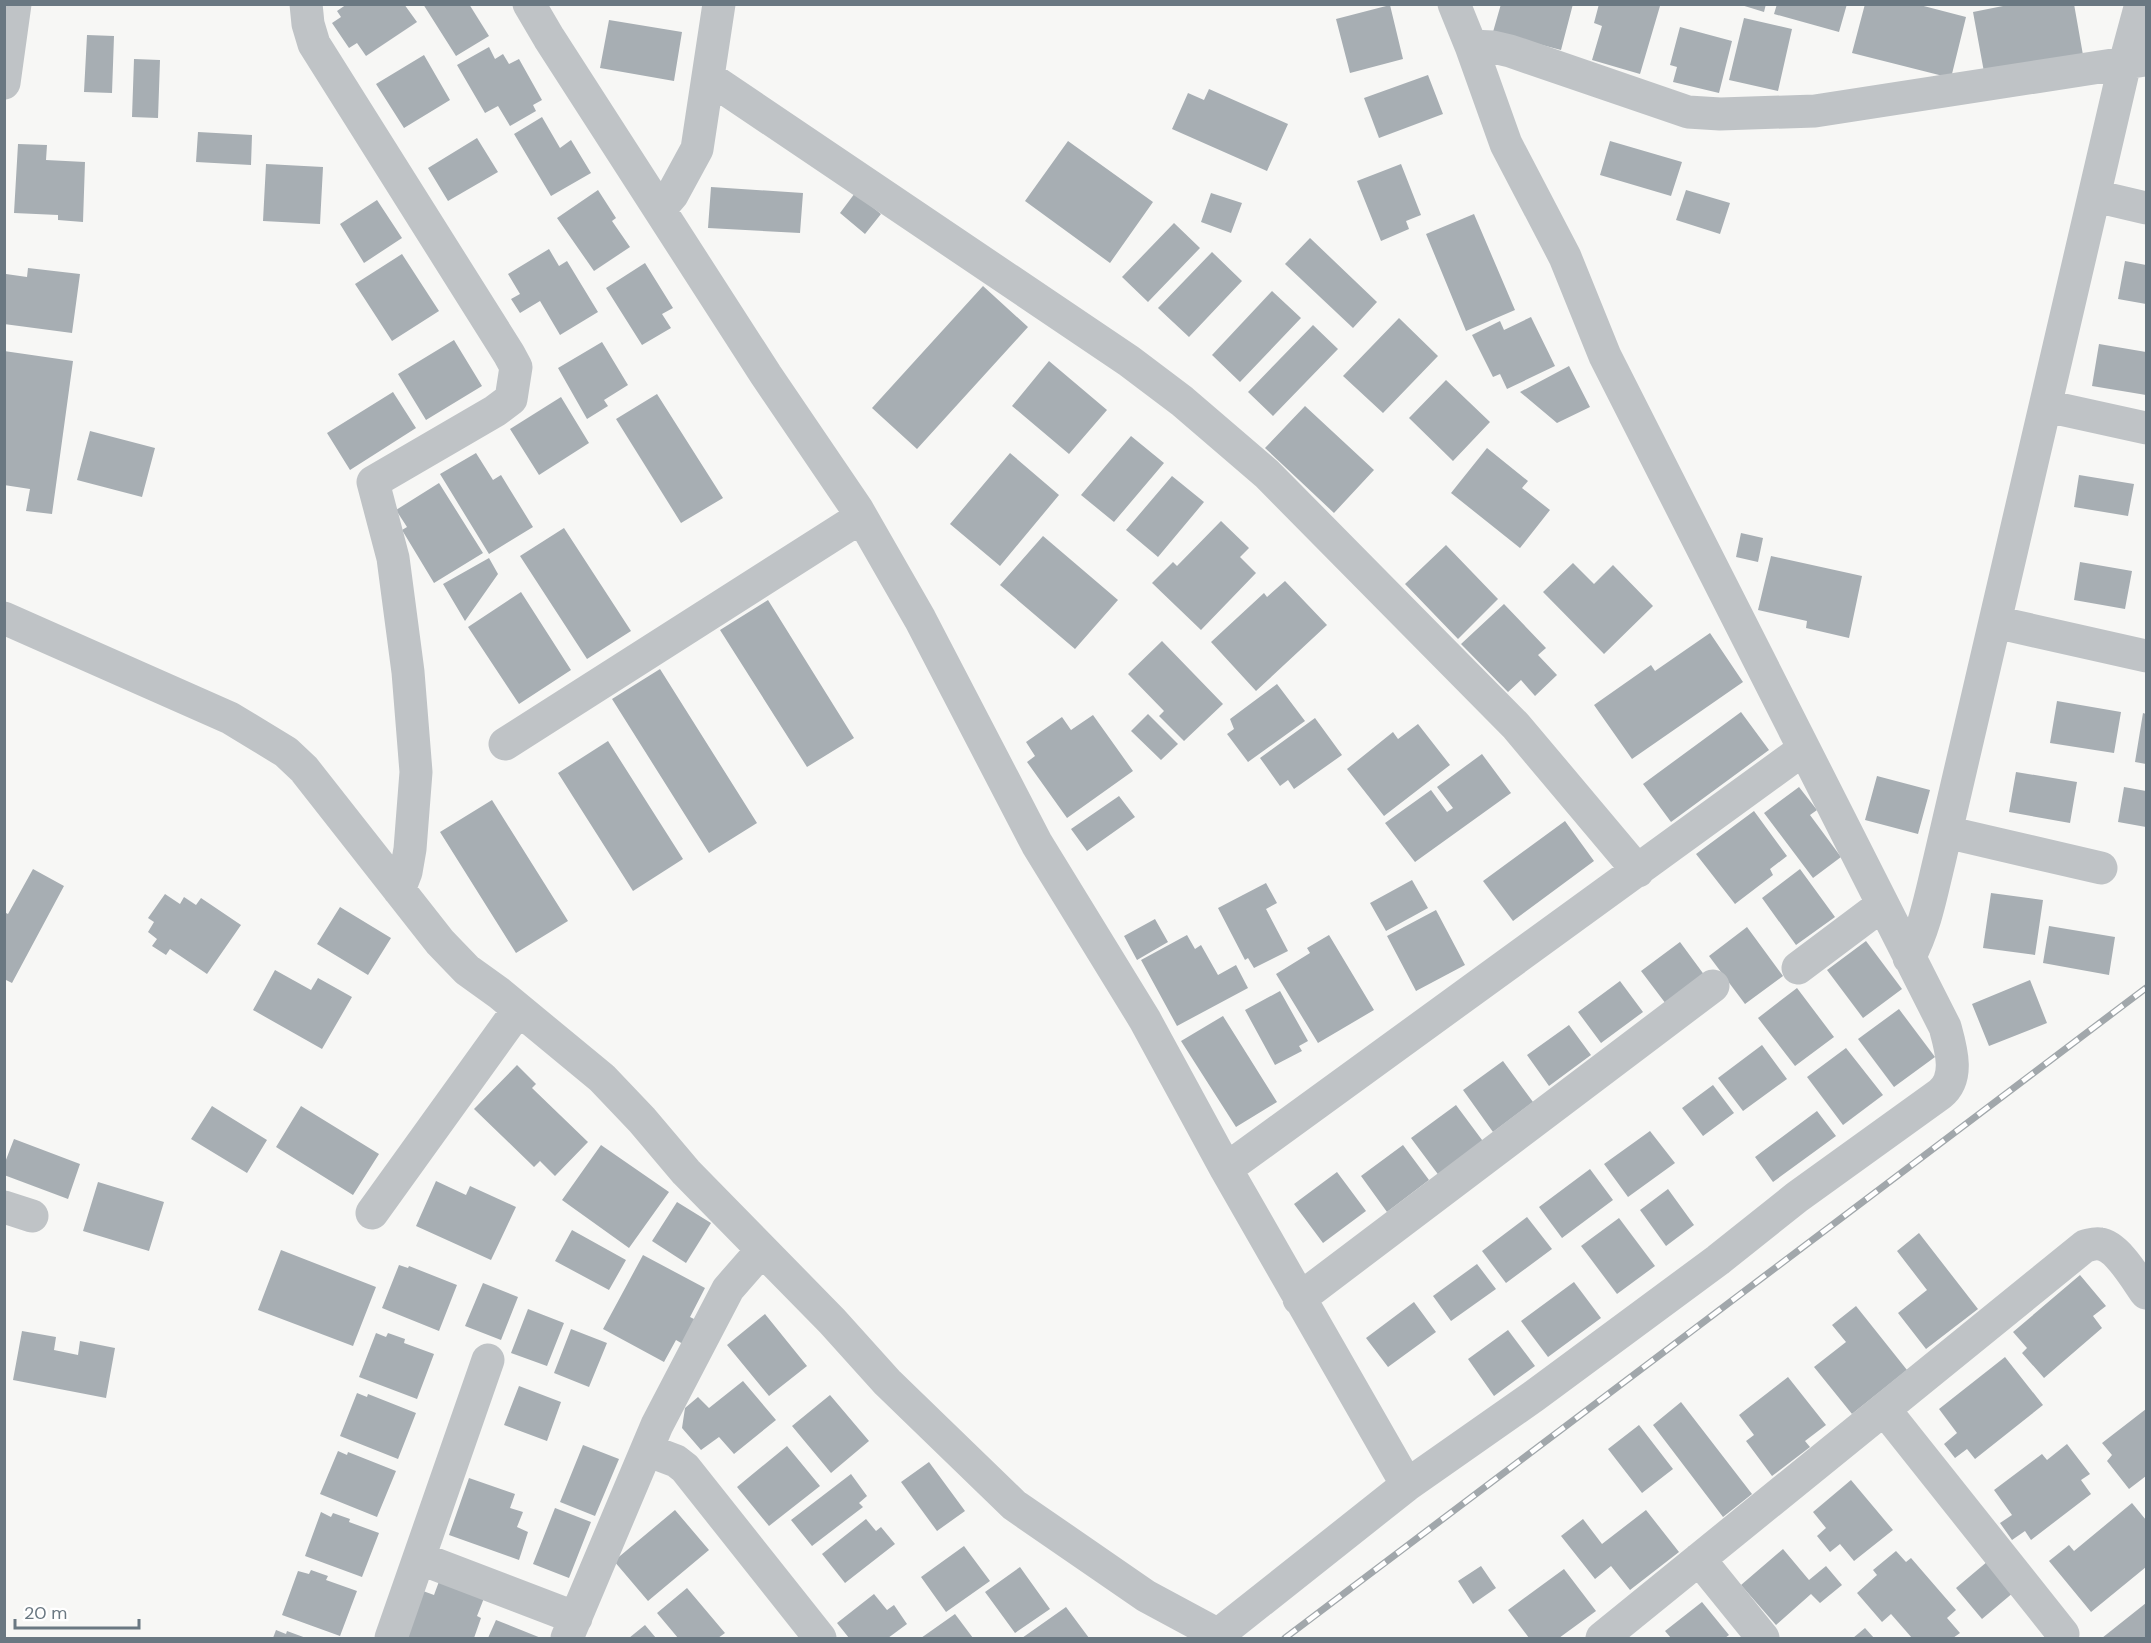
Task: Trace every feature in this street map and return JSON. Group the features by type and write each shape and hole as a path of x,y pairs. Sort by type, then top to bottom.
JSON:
{"street":[{"path":"4,83 15,4"},
{"path":"306,4 308,24 314,44 516,367 511,399 495,411 373,482 393,558 408,672 416,772 410,849 406,872 399,890"},
{"path":"529,4 766,375 861,517 920,619 1037,844 1145,1020 1299,1299 1407,1485"},
{"path":"660,209 672,195 697,149 719,4"},
{"path":"4,618 230,718 286,752 304,769 440,942 467,970 500,993 602,1078 642,1120 686,1172 832,1322 886,1382 1014,1505 1146,1596 1219,1637 1407,1485 1599,1348 1718,1260 1797,1197 1944,1091 1952,1077 1952,1062 1945,1027 1605,356 1565,257 1506,144 1454,4"},
{"path":"1909,958 1917,943 1925,918 1946,832 2095,196 2136,61 2141,4"},
{"path":"1471,46 1493,47 1510,51 1688,112 1720,114 1815,111 2136,61"},
{"path":"708,77 1129,361 1182,401 1267,474 1516,726 1638,871"},
{"path":"2095,196 2146,208"},
{"path":"2046,406 2146,428"},
{"path":"505,744 861,517"},
{"path":"1995,622 2146,656"},
{"path":"1226,1169 1804,749"},
{"path":"1946,832 2101,868"},
{"path":"1798,968 1882,905"},
{"path":"1299,1299 1713,986"},
{"path":"372,1213 518,1010"},
{"path":"1602,1638 2085,1246 2098,1243 2108,1246 2146,1293"},
{"path":"419,1558 571,1628 657,1425 728,1289 762,1250"},
{"path":"391,1638 488,1360"},
{"path":"1884,1409 2063,1634"},
{"path":"647,1450 676,1461 685,1468 820,1638"},
{"path":"1699,1559 1763,1638"}],"building":[{"path":"347,4 404,4 417,22 366,56 357,43 349,48 332,23 341,17 337,11"},
{"path":"423,4 469,4 489,36 456,56"},
{"path":"1501,4 1573,4 1561,50 1493,32"},
{"path":"1599,4 1654,4 1660,6 1640,74 1592,60 1602,26 1594,23"},
{"path":"1738,4 1766,4 1764,12"},
{"path":"1777,4 1847,4 1839,32 1774,14"},
{"path":"1865,4 1916,4 1966,17 1951,78 1852,53"},
{"path":"2013,4 2074,4 2083,55 1984,72 1973,12"},
{"path":"1390,5 1403,59 1350,73 1336,19"},
{"path":"1744,18 1792,29 1778,91 1729,80"},
{"path":"609,20 682,32 674,81 600,68"},
{"path":"1680,27 1732,41 1719,93 1673,82 1677,67 1670,65"},
{"path":"87,35 114,36 112,93 84,92"},
{"path":"489,47 495,59 503,54 509,64 519,59 542,100 533,105 536,111 510,126 498,106 485,113 457,65"},
{"path":"424,55 450,100 404,128 376,84"},
{"path":"134,59 160,60 158,118 132,117"},
{"path":"1428,75 1443,114 1379,138 1364,98"},
{"path":"1209,89 1288,124 1267,171 1172,129 1188,93 1204,100"},
{"path":"542,117 560,148 571,140 591,173 551,196 514,134"},
{"path":"198,132 252,135 251,165 196,162"},
{"path":"477,138 498,172 448,201 428,168"},
{"path":"1068,141 1153,202 1110,263 1025,201"},
{"path":"1610,141 1682,162 1671,196 1600,175"},
{"path":"18,144 47,145 46,160 85,162 83,222 58,220 58,215 14,213"},
{"path":"266,164 323,167 320,224 263,221"},
{"path":"1401,164 1421,215 1406,221 1409,229 1381,241 1357,181"},
{"path":"711,187 803,193 800,233 708,228"},
{"path":"598,190 616,218 612,221 630,247 594,271 557,218"},
{"path":"1686,190 1730,203 1720,234 1676,220"},
{"path":"855,193 881,214 865,234 840,213"},
{"path":"1211,193 1242,203 1231,233 1201,222"},
{"path":"377,200 402,238 364,263 340,224"},
{"path":"1474,214 1515,310 1466,331 1426,234"},
{"path":"1174,223 1200,248 1148,302 1122,277"},
{"path":"1310,238 1377,302 1353,328 1285,264"},
{"path":"549,249 559,266 567,261 598,312 560,335 540,301 520,313 511,299 520,294 508,274"},
{"path":"1212,252 1242,281 1189,337 1158,308"},
{"path":"402,254 439,311 392,341 355,284"},
{"path":"2125,261 2146,265 2146,304 2118,299"},
{"path":"645,263 673,308 662,314 671,328 642,345 606,288"},
{"path":"28,268 80,274 72,333 4,324 6,274 27,277"},
{"path":"983,286 1028,327 917,449 872,408"},
{"path":"1272,291 1301,318 1240,382 1212,355"},
{"path":"1531,317 1555,366 1507,389 1500,374 1493,377 1472,335 1500,321 1504,330"},
{"path":"1399,318 1438,356 1383,413 1343,376"},
{"path":"1313,325 1338,349 1273,416 1248,392"},
{"path":"454,340 482,386 426,420 398,374"},
{"path":"602,342 628,385 604,400 608,406 587,419 558,368"},
{"path":"2099,344 2146,352 2146,395 2092,386"},
{"path":"4,351 73,361 52,514 26,511 30,489 4,485"},
{"path":"1049,361 1107,410 1069,454 1012,406"},
{"path":"1569,366 1590,407 1557,423 1520,392"},
{"path":"1446,380 1490,422 1453,461 1409,418"},
{"path":"393,392 416,428 350,470 327,433"},
{"path":"657,394 723,498 681,523 616,419"},
{"path":"561,397 589,443 539,475 510,429"},
{"path":"1305,406 1374,470 1334,513 1265,448"},
{"path":"90,431 155,448 142,497 77,480"},
{"path":"1131,436 1164,463 1114,522 1081,495"},
{"path":"1487,448 1528,481 1522,488 1550,510 1520,548 1451,493"},
{"path":"476,453 493,480 501,475 533,527 489,554 440,474"},
{"path":"1010,453 1059,495 1000,566 950,524"},
{"path":"2079,475 2134,484 2128,516 2074,507"},
{"path":"1172,476 1204,502 1158,557 1126,530"},
{"path":"439,483 483,553 434,583 402,530 407,527 396,510"},
{"path":"1221,521 1249,548 1240,557 1256,573 1201,630 1152,583 1173,562 1177,566"},
{"path":"564,528 631,631 587,659 520,556"},
{"path":"1741,533 1763,538 1758,562 1736,557"},
{"path":"1043,536 1118,600 1075,649 1000,585"},
{"path":"1446,545 1498,599 1458,639 1405,584"},
{"path":"1771,556 1862,576 1849,638 1806,628 1807,621 1758,610"},
{"path":"489,558 498,574 465,621 443,584"},
{"path":"2080,562 2132,571 2125,609 2074,600"},
{"path":"1573,563 1594,584 1613,565 1653,606 1604,654 1543,592"},
{"path":"1285,581 1327,625 1256,691 1211,642 1264,593 1267,597"},
{"path":"521,592 571,670 519,704 468,627"},
{"path":"768,600 854,738 807,767 720,630"},
{"path":"1504,604 1546,648 1538,655 1557,675 1535,696 1521,680 1508,692 1461,644"},
{"path":"1710,633 1743,682 1632,759 1594,705 1651,665 1655,671"},
{"path":"1162,641 1223,704 1184,741 1159,716 1164,711 1128,674"},
{"path":"660,669 757,823 709,853 612,699"},
{"path":"1277,684 1305,721 1248,762 1227,734 1234,729 1230,719"},
{"path":"2057,701 2121,712 2114,753 2050,743"},
{"path":"1741,712 1769,750 1671,822 1643,784"},
{"path":"2143,713 2146,714 2146,764 2135,762"},
{"path":"1148,714 1178,744 1161,760 1131,731"},
{"path":"1093,715 1133,771 1067,818 1027,762 1035,756 1026,742 1062,717 1071,730"},
{"path":"1315,718 1342,755 1294,789 1288,780 1280,786 1260,758"},
{"path":"1418,724 1450,765 1384,816 1347,769 1393,732 1398,739"},
{"path":"608,741 683,859 633,891 558,773"},
{"path":"1482,754 1511,793 1415,862 1385,823 1431,790 1447,812 1453,808 1437,787"},
{"path":"2016,772 2077,782 2070,823 2009,812"},
{"path":"1877,776 1930,790 1918,834 1865,820"},
{"path":"1799,787 1817,810 1810,815 1841,857 1813,878 1764,813"},
{"path":"2124,787 2146,791 2146,827 2118,822"},
{"path":"1119,796 1135,817 1087,851 1071,829"},
{"path":"492,800 568,921 516,953 440,832"},
{"path":"1754,811 1787,856 1770,869 1773,875 1735,904 1696,854"},
{"path":"1565,821 1594,861 1513,921 1483,881"},
{"path":"33,869 64,886 12,983 4,979 4,912 8,914"},
{"path":"1800,869 1835,917 1796,945 1762,898"},
{"path":"1412,880 1428,908 1386,931 1370,903"},
{"path":"1266,883 1277,903 1266,909 1288,951 1254,968 1248,958 1245,960 1218,908"},
{"path":"1991,893 2043,900 2035,955 1983,948"},
{"path":"165,894 180,904 184,897 196,905 201,898 241,925 207,974 170,949 166,955 152,946 157,939 148,932 154,922 148,918"},
{"path":"340,907 391,938 368,975 317,944"},
{"path":"1436,910 1465,965 1416,991 1387,936"},
{"path":"1155,919 1168,942 1137,960 1124,936"},
{"path":"2049,926 2115,937 2109,975 2043,963"},
{"path":"1747,927 1783,976 1745,1004 1709,956"},
{"path":"1187,935 1195,949 1201,945 1218,975 1236,965 1248,988 1177,1026 1141,960"},
{"path":"1329,935 1374,1010 1318,1043 1276,974 1310,953 1307,948"},
{"path":"1866,941 1902,989 1863,1018 1827,970"},
{"path":"1680,942 1705,976 1666,1004 1641,971"},
{"path":"275,970 311,990 318,978 352,997 322,1049 253,1010"},
{"path":"2030,980 2047,1023 1989,1046 1972,1004"},
{"path":"1620,981 1643,1012 1601,1043 1578,1012"},
{"path":"1797,988 1834,1037 1795,1066 1758,1018"},
{"path":"1280,991 1308,1041 1299,1046 1302,1051 1275,1065 1245,1010"},
{"path":"1899,1009 1935,1057 1894,1087 1858,1039"},
{"path":"1223,1016 1277,1102 1236,1127 1181,1041"},
{"path":"1569,1025 1591,1055 1549,1086 1527,1055"},
{"path":"1762,1045 1787,1079 1743,1111 1718,1078"},
{"path":"1846,1048 1883,1095 1843,1125 1807,1077"},
{"path":"1503,1061 1533,1102 1493,1132 1463,1090"},
{"path":"517,1065 536,1084 532,1088 588,1142 555,1176 540,1161 534,1167 474,1109"},
{"path":"1713,1085 1734,1113 1703,1136 1682,1108"},
{"path":"1456,1105 1485,1144 1440,1177 1411,1138"},
{"path":"212,1106 267,1140 247,1173 191,1139"},
{"path":"301,1106 379,1154 353,1195 276,1147"},
{"path":"1817,1111 1836,1136 1773,1182 1755,1157"},
{"path":"1650,1131 1675,1163 1628,1197 1604,1164"},
{"path":"14,1139 80,1164 68,1199 4,1175 4,1165"},
{"path":"601,1145 669,1192 629,1248 562,1200"},
{"path":"1403,1145 1429,1180 1387,1212 1361,1176"},
{"path":"1590,1169 1613,1200 1562,1238 1539,1207"},
{"path":"1337,1172 1366,1211 1323,1243 1294,1204"},
{"path":"436,1181 466,1195 470,1186 516,1207 491,1260 416,1226"},
{"path":"98,1182 164,1202 149,1251 83,1231"},
{"path":"1668,1189 1694,1225 1666,1246 1640,1210"},
{"path":"677,1202 711,1223 686,1263 652,1241"},
{"path":"1527,1217 1552,1249 1506,1283 1482,1251"},
{"path":"1619,1218 1655,1266 1617,1294 1581,1246"},
{"path":"572,1230 626,1260 609,1290 555,1261"},
{"path":"1919,1233 1978,1309 1926,1349 1898,1313 1927,1290 1897,1251"},
{"path":"281,1250 376,1287 353,1346 258,1310"},
{"path":"643,1255 705,1288 690,1317 696,1320 683,1344 676,1340 664,1362 603,1329"},
{"path":"1477,1264 1496,1289 1451,1321 1433,1296"},
{"path":"399,1265 408,1268 409,1266 457,1285 439,1331 382,1308"},
{"path":"2080,1275 2106,1306 2093,1316 2102,1328 2044,1378 2022,1353 2027,1348 2013,1332"},
{"path":"1574,1282 1601,1318 1548,1357 1521,1321"},
{"path":"483,1283 518,1297 501,1340 465,1326"},
{"path":"1414,1302 1436,1332 1388,1367 1366,1338"},
{"path":"1856,1306 1907,1370 1852,1414 1814,1367 1846,1342 1832,1325"},
{"path":"528,1309 564,1323 547,1366 511,1353"},
{"path":"765,1314 807,1366 769,1396 727,1345"},
{"path":"571,1329 607,1343 589,1387 554,1373"},
{"path":"1508,1330 1535,1366 1494,1396 1468,1359"},
{"path":"22,1331 56,1337 54,1350 78,1355 80,1341 115,1348 106,1398 13,1380"},
{"path":"376,1333 386,1337 388,1333 405,1339 404,1343 434,1354 417,1399 359,1377"},
{"path":"2005,1357 2043,1405 1975,1459 1967,1449 1955,1458 1944,1444 1957,1433 1939,1409"},
{"path":"1788,1377 1826,1425 1805,1441 1810,1447 1772,1476 1746,1441 1754,1435 1739,1415"},
{"path":"743,1381 776,1420 734,1454 719,1437 701,1450 682,1428 685,1408 698,1397 709,1408"},
{"path":"519,1386 561,1402 547,1441 504,1425"},
{"path":"357,1393 367,1397 368,1394 416,1413 398,1459 340,1436"},
{"path":"830,1395 869,1441 831,1473 792,1426"},
{"path":"1681,1402 1752,1494 1723,1517 1653,1425"},
{"path":"2146,1409 2146,1476 2129,1489 2107,1461 2112,1455 2102,1443"},
{"path":"1639,1425 1673,1469 1642,1493 1608,1449"},
{"path":"2067,1444 2090,1474 2081,1480 2091,1494 2031,1540 2025,1531 2012,1540 2000,1523 2012,1515 1994,1490 2042,1454 2047,1460"},
{"path":"583,1445 619,1459 595,1516 560,1502"},
{"path":"787,1446 820,1486 769,1526 737,1487"},
{"path":"338,1451 347,1455 348,1452 396,1471 377,1517 320,1494"},
{"path":"929,1462 965,1511 937,1531 901,1482"},
{"path":"851,1474 867,1496 859,1503 863,1507 812,1546 791,1520"},
{"path":"469,1478 515,1494 510,1508 523,1512 517,1527 528,1532 519,1560 449,1535"},
{"path":"1851,1480 1893,1530 1854,1561 1840,1544 1830,1552 1817,1536 1826,1528 1813,1512"},
{"path":"2132,1503 2146,1520 2146,1567 2091,1612 2049,1561 2069,1545 2074,1551"},
{"path":"555,1508 591,1522 569,1578 533,1564"},
{"path":"675,1510 709,1550 648,1601 614,1561"},
{"path":"1646,1510 1679,1552 1630,1590 1611,1566 1595,1579 1561,1536 1583,1519 1602,1544"},
{"path":"321,1512 331,1517 333,1513 350,1519 349,1522 379,1533 362,1577 305,1556"},
{"path":"866,1519 876,1531 881,1527 895,1544 845,1583 822,1554"},
{"path":"964,1546 990,1581 946,1612 921,1577"},
{"path":"1783,1549 1809,1580 1826,1566 1842,1585 1820,1603 1811,1594 1776,1625 1741,1585"},
{"path":"1896,1551 1906,1562 1911,1558 1956,1610 1947,1618 1960,1633 1953,1638 1912,1638 1891,1614 1882,1622 1857,1593 1877,1575 1873,1570"},
{"path":"1988,1561 2014,1592 1982,1619 1956,1588"},
{"path":"1481,1566 1496,1588 1473,1604 1458,1581"},
{"path":"1020,1567 1050,1609 1015,1633 985,1592"},
{"path":"1564,1569 1596,1611 1559,1638 1529,1638 1508,1610"},
{"path":"311,1570 328,1576 326,1580 357,1591 340,1636 282,1615 298,1571 309,1574"},
{"path":"441,1576 486,1593 477,1616 481,1618 474,1638 405,1638 423,1591 434,1595"},
{"path":"687,1588 725,1633 718,1638 678,1638 657,1613"},
{"path":"874,1594 887,1610 894,1605 907,1624 888,1638 849,1638 837,1623"},
{"path":"1702,1602 1729,1635 1725,1638 1671,1638 1665,1631"},
{"path":"2146,1603 2146,1638 2102,1638"},
{"path":"1066,1607 1089,1638 1022,1638"},
{"path":"955,1614 973,1638 921,1638"},
{"path":"496,1620 541,1638 488,1638"},
{"path":"645,1625 656,1638 629,1638"},
{"path":"1865,1628 1874,1638 1853,1638"},
{"path":"276,1630 286,1634 287,1631 306,1638 273,1638"}],"railway":[{"path":"1285,1638 2146,988"}]}
